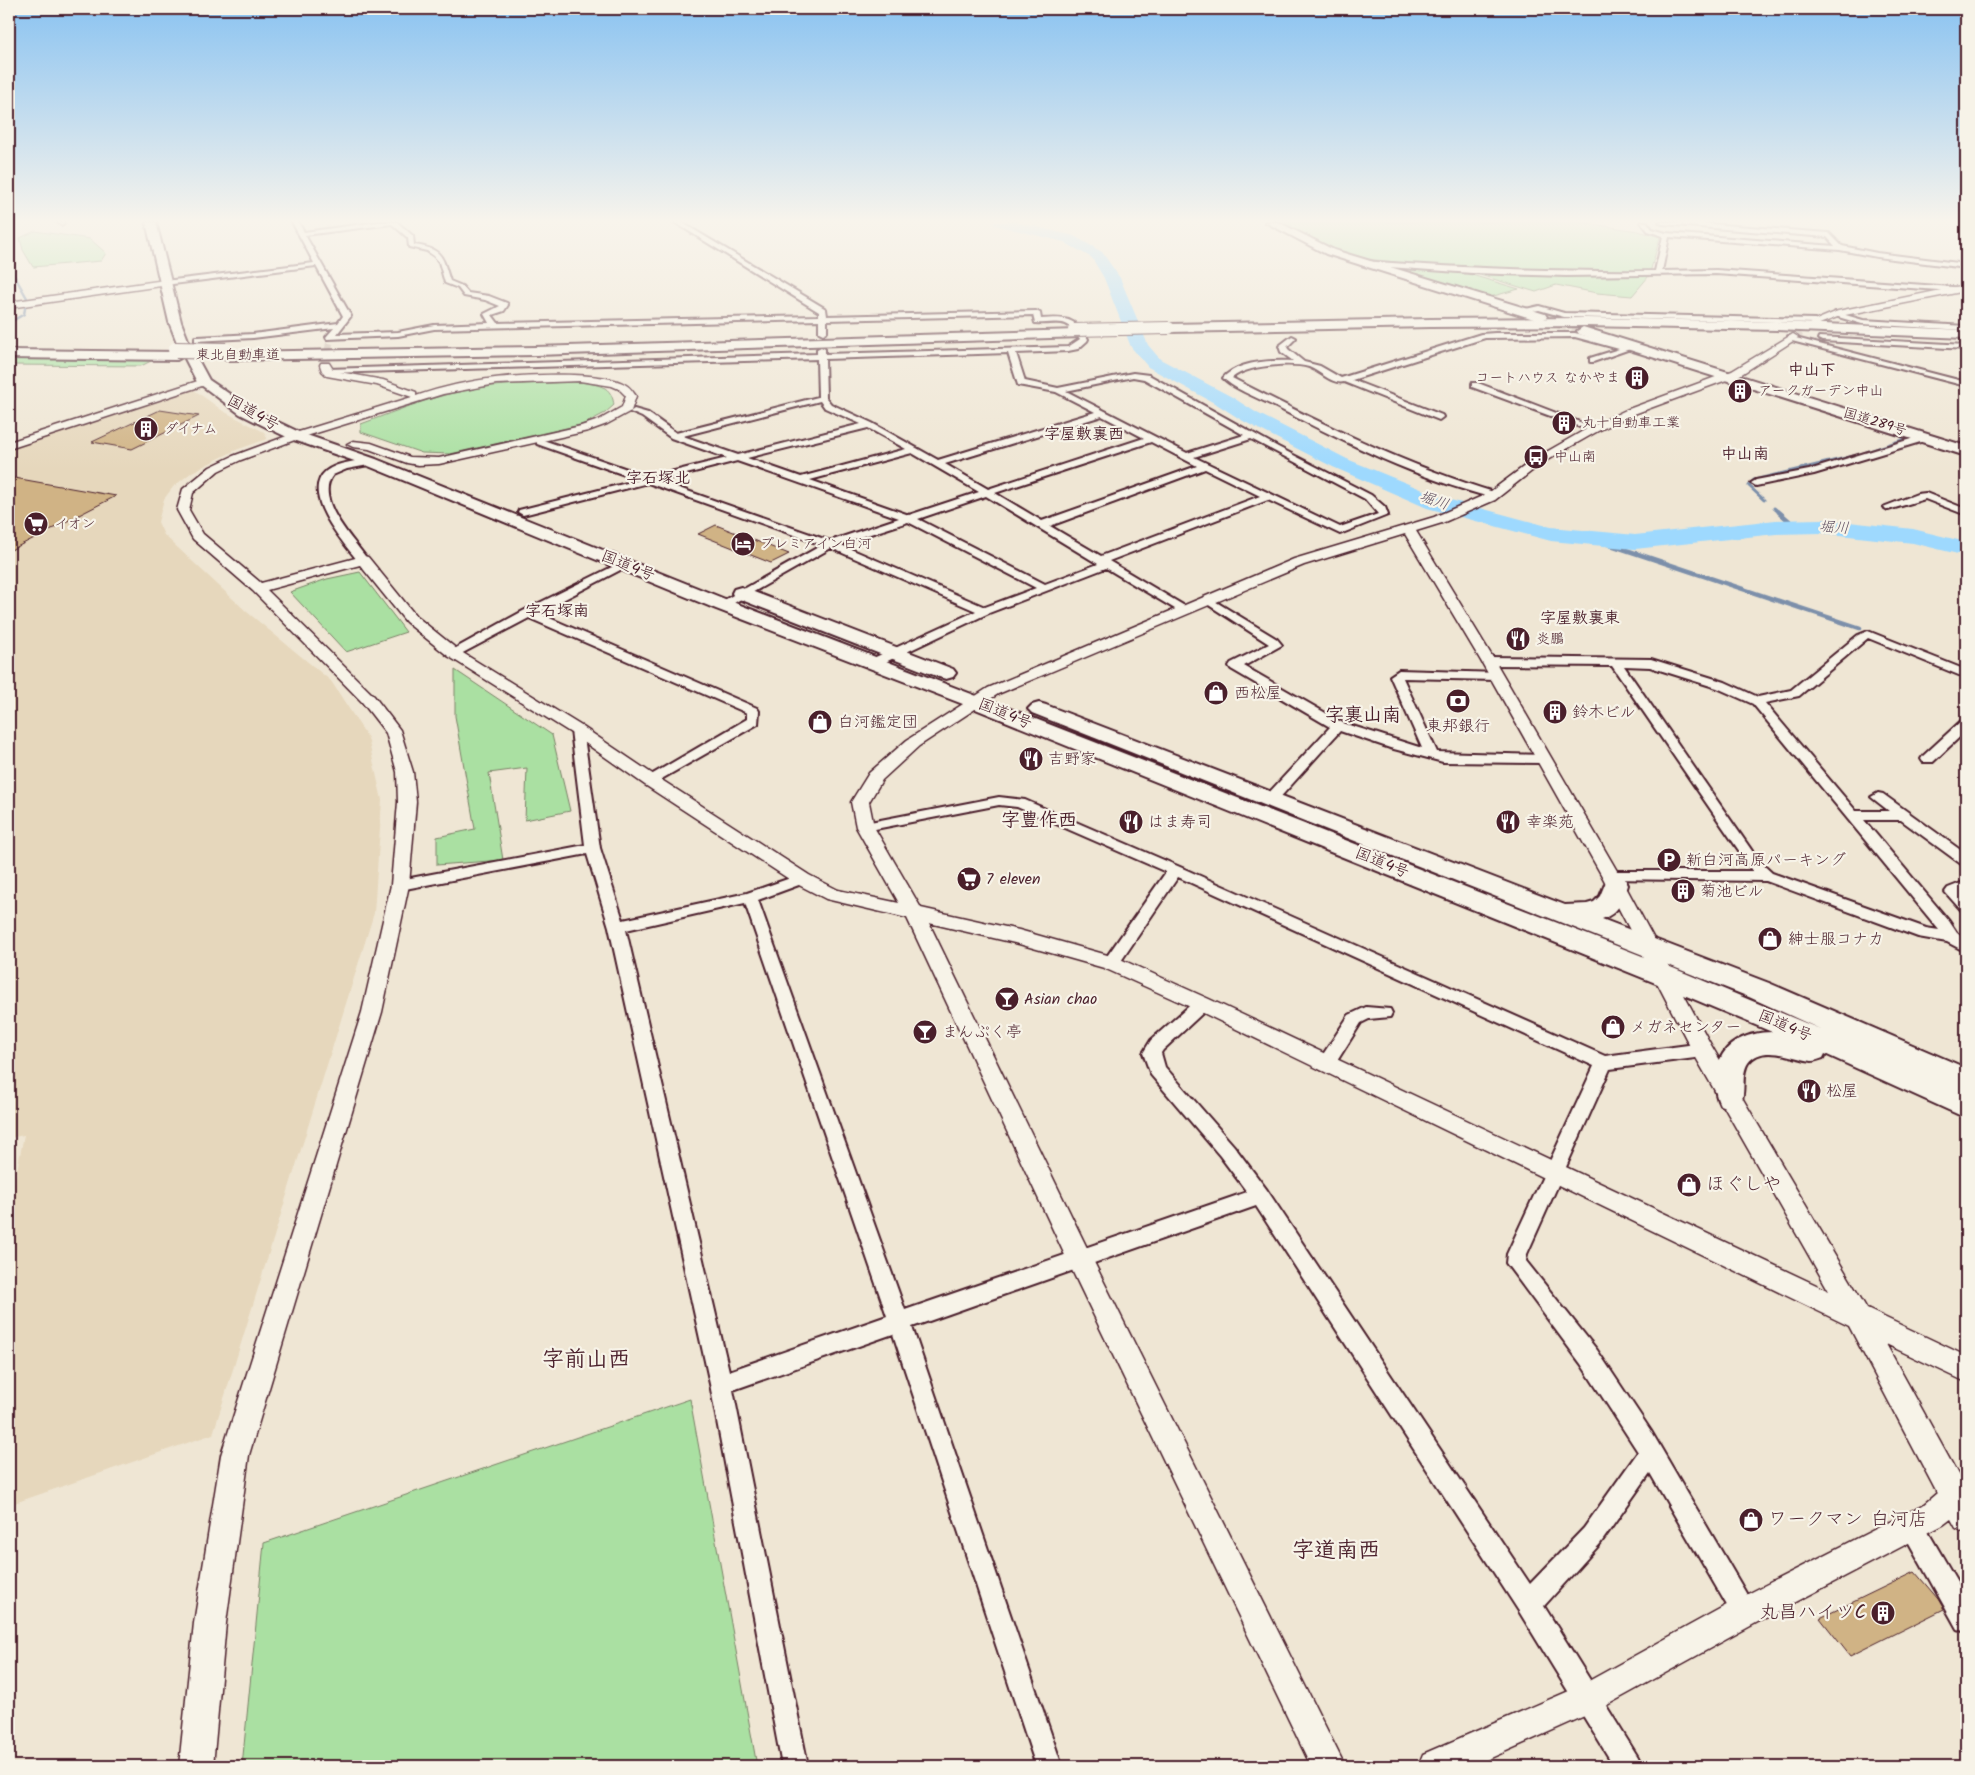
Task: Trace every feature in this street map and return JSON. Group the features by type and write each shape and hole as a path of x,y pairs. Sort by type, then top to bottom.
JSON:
{"highway":[{"name":"国道4号","path":"179,305 184,345 204,382 245,411 353,444 426,471 722,592 873,663 984,696 1271,799 1546,906 1759,990 1966,1081"},
{"path":"1500,305 1541,317"},
{"name":"東北自動車道","path":"9,354 536,351 1426,322 1761,325 1966,334"},
{"name":"国道4号","path":"193,324 198,344 214,374 238,390"},
{"name":"東北自動車道","path":"1170,330 1594,328 1776,331 1966,340"},
{"name":"国道289号","path":"1583,331 1966,451"},
{"name":"東北自動車道","path":"9,348 176,353"},
{"name":"国道4号","path":"307,429 371,462 624,564 722,592 744,594 893,652 984,696 1860,1057 1966,1106"},
{"path":"1546,906 1580,914 1599,911 1611,900 1614,880"},
{"path":"1730,1097 1731,1068 1740,1054 1760,1042 1791,1043 1834,1056 1966,1110"}],"street":[{"path":"326,368 822,352 1011,352 1068,349 1075,347 1084,339 1076,325 1068,322 1038,321 1036,313 434,327 398,334 330,339 338,325 347,316 341,305"},
{"path":"496,326 489,319 488,314 501,310 504,305"},
{"path":"814,305 824,311 823,332"},
{"path":"1521,311 1539,308 1564,315 1814,322 1838,314 1884,305"},
{"path":"1838,314 1862,322 1966,328"},
{"path":"198,339 253,336 338,325"},
{"path":"1493,496 1402,463 1358,444 1227,378 1232,372 1263,364 1301,363 1310,365 1340,381 1484,336 1495,335 1575,334 1678,365 1694,366"},
{"path":"1792,337 1966,384"},
{"path":"1328,1766 1079,1258 914,913 865,827 860,802 875,777 913,743 984,696 1299,562 1438,520 1493,496 1538,461 1594,429 1630,412 1727,376 1792,337 1966,348"},
{"path":"1292,338 1283,346 1284,350 1301,363"},
{"path":"1961,357 1958,354 1966,348"},
{"path":"1593,360 1626,349"},
{"path":"822,352 822,398 828,406 869,425 937,463 1184,610"},
{"path":"1011,352 1021,383 1058,390 1151,439 1340,531 1383,515 1381,509 1368,497 1139,374 1058,390"},
{"path":"326,368 343,378 379,382 412,394"},
{"path":"196,1766 210,1623 235,1455 372,1012 400,886 407,802 405,772 394,733 368,698 258,588 198,536 183,510 187,492 214,469 307,429 412,394 475,379 500,376 585,373 615,377 635,386 641,393 642,399 634,412 596,430 431,466 426,471"},
{"path":"307,429 413,398 466,385 496,381 552,377 600,380 622,387 631,396 627,409 603,422 584,429 439,461 413,461 371,446 353,444"},
{"path":"1346,380 1439,417"},
{"path":"9,446 204,382"},
{"path":"1475,385 1594,429"},
{"path":"674,436 822,398"},
{"path":"634,412 644,415 674,436 911,519 1043,587"},
{"path":"937,463 1102,413"},
{"path":"523,512 869,425"},
{"path":"1186,456 1252,436"},
{"path":"1756,483 1810,472 1924,438"},
{"path":"744,594 830,544 1151,439"},
{"path":"540,442 830,544 985,611"},
{"path":"801,480 913,450"},
{"path":"371,462 330,472 325,480 324,488 330,517 362,560 411,619 453,653 577,730 651,781 802,879 833,895 1019,937 1111,963 1202,1004 1859,1320 1966,1369"},
{"path":"1042,525 1205,466"},
{"path":"873,663 893,652 985,611 1269,496"},
{"path":"1888,507 1920,496 1926,496 1966,512"},
{"path":"1408,528 1492,668 1542,759 1614,880 1703,1050 1859,1320 1960,1508 1932,1515 1745,1612 1587,1699 1435,1766"},
{"path":"258,588 362,560"},
{"path":"453,653 624,564"},
{"path":"1208,600 1273,641 1276,645 1235,666 1338,726 1395,745 1443,758 1542,759"},
{"path":"527,613 753,712 753,720 651,781"},
{"path":"1757,701 1795,693 1868,634 1966,674"},
{"path":"1615,662 1754,864 1767,876"},
{"path":"1432,755 1396,676 1399,674 1615,662 1651,663 1688,673 1757,701 1944,925 1951,937"},
{"path":"1928,759 1966,724"},
{"path":"1271,799 1338,726"},
{"path":"577,730 593,848 617,927 721,1384 796,1766"},
{"path":"1878,797 1966,861"},
{"path":"865,827 999,801 1020,803 1175,870 1604,1063 1703,1050"},
{"path":"1852,815 1904,816"},
{"path":"400,886 593,848"},
{"path":"1111,963 1175,870"},
{"path":"1614,880 1767,876 1924,933 1951,937 1966,946"},
{"path":"617,927 750,897 802,879"},
{"path":"1966,886 1953,892 1966,906"},
{"path":"750,897 899,1320 1050,1766"},
{"path":"1202,1004 1156,1045 1152,1053 1158,1070 1227,1151 1260,1196 1529,1604 1629,1766"},
{"path":"1326,1064 1355,1019 1366,1012 1384,1013"},
{"path":"1604,1063 1552,1173 1517,1254 1516,1263 1590,1357 1651,1453 1745,1612"},
{"path":"721,1384 899,1320 1260,1196"},
{"path":"1529,1604 1592,1536 1651,1453"},
{"path":"1912,1526 1966,1620"}],"shaded area":[{"path":"193,389 223,411 264,432 267,439 236,450 192,472 173,487 164,499 158,522 164,535 247,612 331,681 368,738 382,800 374,913 213,1434 9,1505 9,1211 24,1135 9,1138 9,448"}],"green space":[{"path":"9,357 153,360 141,366 9,365"},
{"path":"574,382 598,385 609,391 614,405 605,413 584,424 450,454 422,453 361,432 361,424 448,394 486,387"},
{"path":"360,572 406,632 346,652 290,592 327,579"},
{"path":"455,670 552,735 570,811 525,820 527,768 489,773 503,860 437,865 437,837 475,829 455,716"},
{"path":"690,1399 757,1766 242,1766 264,1543"}],"building":[{"name":"ダイナム","path":"160,410 199,416 132,449 92,442"},
{"name":"イオン","path":"9,477 116,496 9,551"},
{"name":"プレミアイン白河","path":"716,525 789,554 771,563 698,534"},
{"name":"丸昌ハイツC","path":"1915,1572 1944,1609 1850,1656 1820,1618"}],"waterway":[{"path":"9,323 24,314 26,305"},
{"name":"堀川","path":"1123,305 1140,347 1154,363 1225,401 1250,417 1340,463 1435,503 1471,514 1551,534 1635,542 1776,527 1821,526 1913,536 1966,549"},
{"path":"1491,306 1524,316"},
{"path":"1734,383 1768,393"},
{"path":"1764,500 1749,486 1754,480 1858,455 1908,438 1886,431"},
{"path":"1774,508 1780,513"},
{"path":"1779,512 1795,526"},
{"path":"1593,539 1860,628"}],"tunnel":[{"path":"1541,317 1583,331"},
{"path":"1793,337 1814,323"},
{"path":"821,349 823,332"},
{"path":"328,350 330,341"},
{"path":"325,365 328,349"}],"place":[{"name":"コートハウス なかやま","path":"1637,378"},
{"name":"アークガーデン中山","path":"1740,391"},
{"name":"丸十自動車工業","path":"1564,423"},
{"name":"ダイナム","path":"146,429"},
{"name":"中山南","path":"1536,457"},
{"name":"イオン","path":"36,524"},
{"name":"プレミアイン白河","path":"743,544"},
{"name":"炎鵬","path":"1518,639"},
{"name":"西松屋","path":"1216,693"},
{"name":"東邦銀行","path":"1458,701"},
{"name":"鈴木ビル","path":"1555,712"},
{"name":"白河鑑定団","path":"820,722"},
{"name":"吉野家","path":"1031,759"},
{"name":"はま寿司","path":"1131,822"},
{"name":"幸楽苑","path":"1508,822"},
{"name":"新白河高原パーキング","path":"1669,860"},
{"name":"7 eleven","path":"969,879"},
{"name":"菊池ビル","path":"1683,891"},
{"name":"紳士服コナカ","path":"1770,939"},
{"name":"Asian chao","path":"1007,999"},
{"name":"メガネセンター","path":"1613,1027"},
{"name":"まんぷく亭","path":"925,1032"},
{"name":"松屋","path":"1809,1091"},
{"name":"ほぐしや","path":"1689,1185"},
{"name":"ワークマン 白河店","path":"1751,1520"},
{"name":"丸昌ハイツC","path":"1883,1613"}],"district":[{"name":"中山下","path":"1812,370"},
{"name":"字屋敷裏西","path":"1084,434"},
{"name":"中山南","path":"1745,454"},
{"name":"字石塚北","path":"658,478"},
{"name":"字石塚南","path":"557,611"},
{"name":"字屋敷裏東","path":"1580,618"},
{"name":"字裏山南","path":"1363,716"},
{"name":"字豊作西","path":"1039,821"},
{"name":"字前山西","path":"586,1360"},
{"name":"字道南西","path":"1336,1551"}]}
